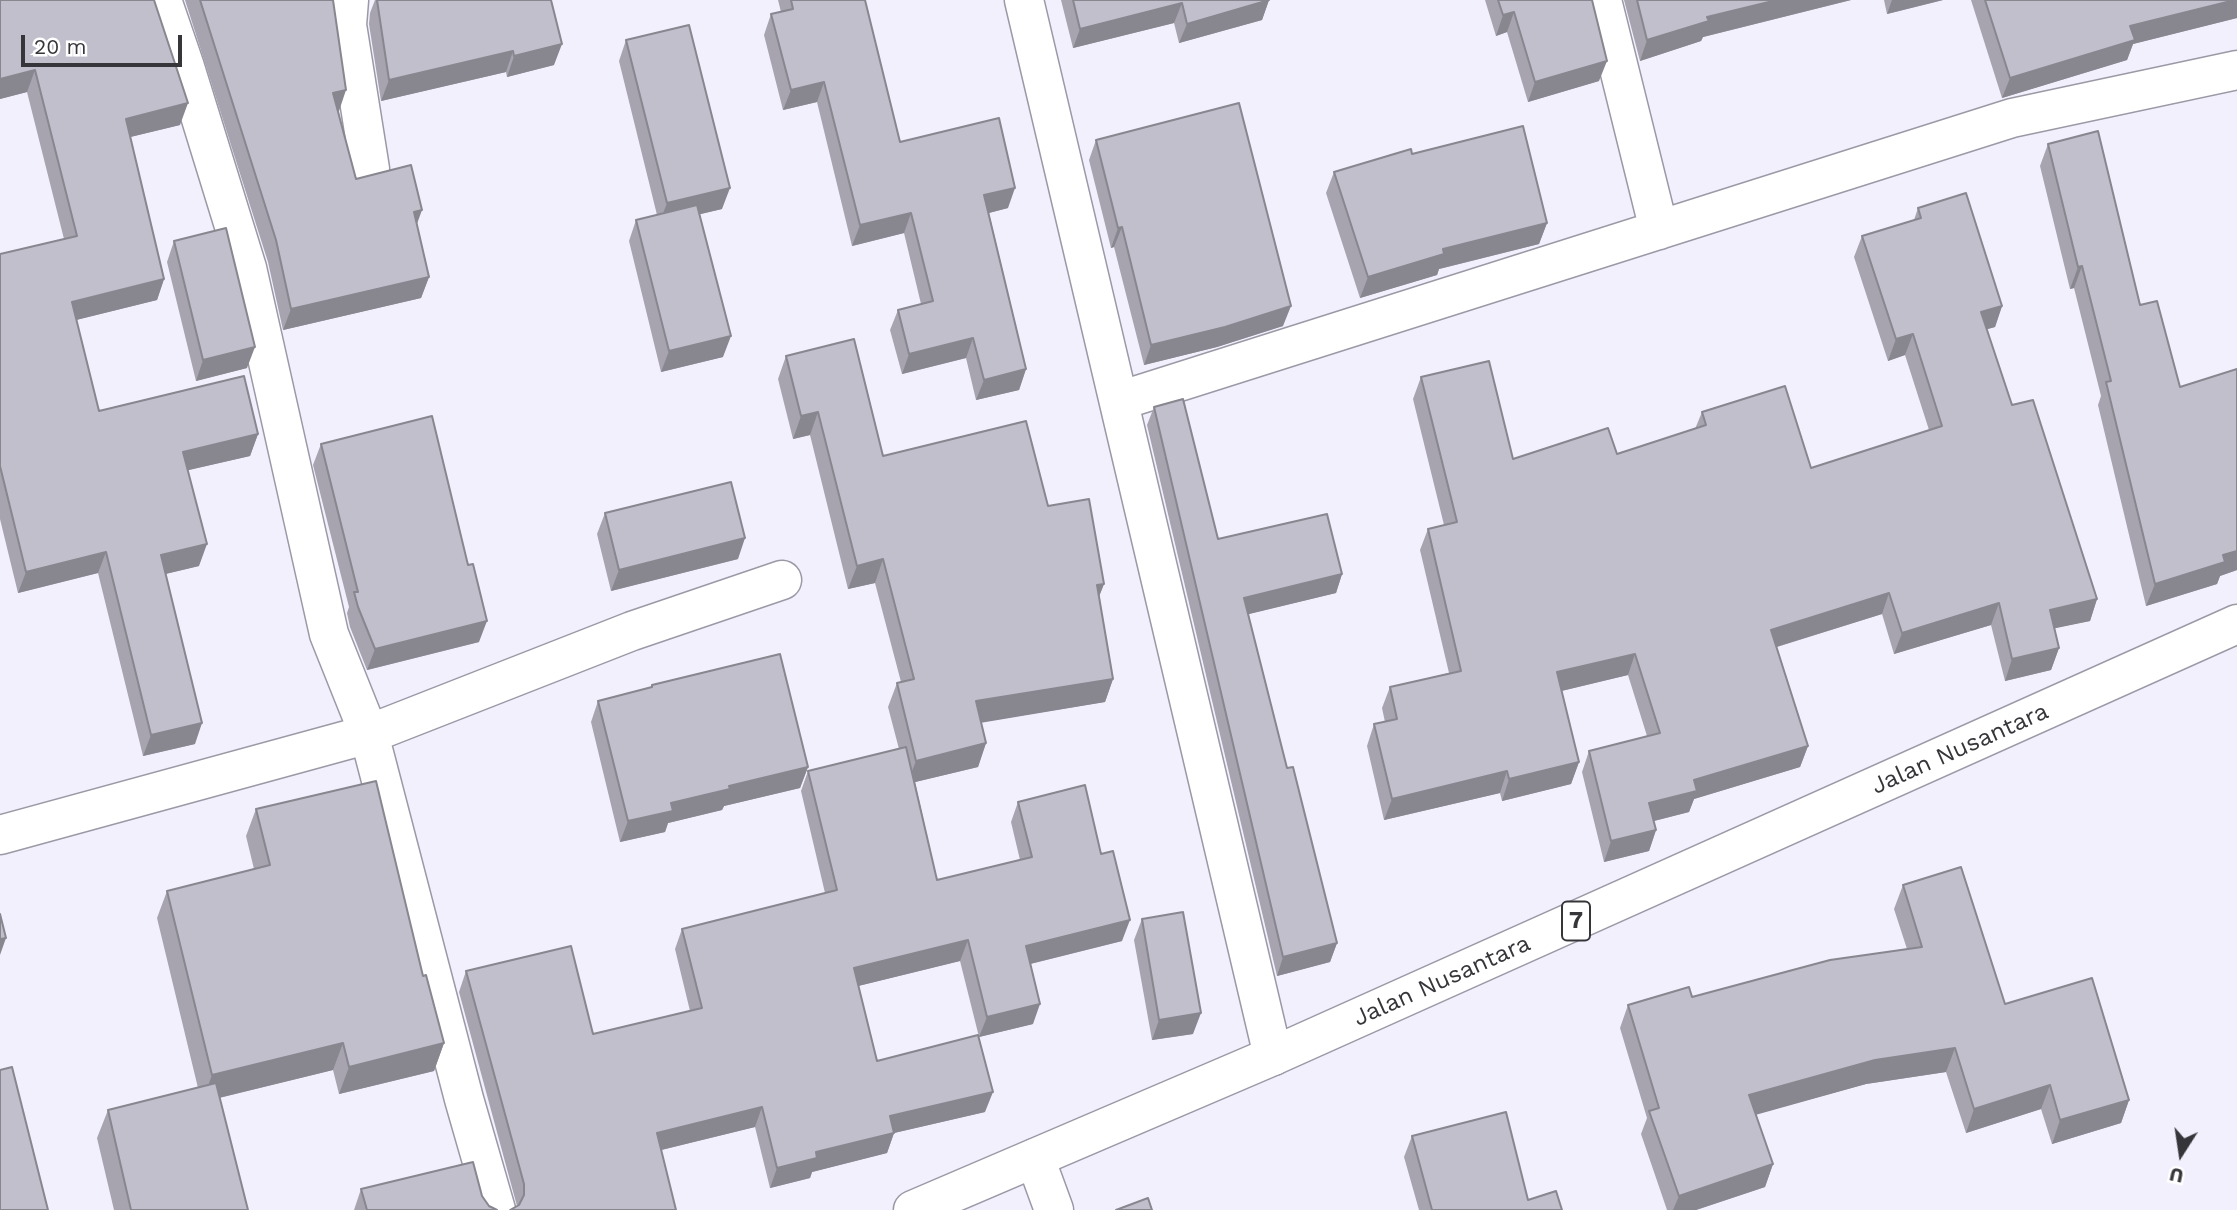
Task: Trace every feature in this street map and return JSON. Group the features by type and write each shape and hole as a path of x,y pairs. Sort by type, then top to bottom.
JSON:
{"main road":[{"path":"162,0 186,67 247,268 329,634 369,734 496,1210"},
{"path":"349,0 347,25 370,169"},
{"path":"1024,0 1273,1056"},
{"path":"1602,0 1659,230"},
{"path":"1119,401 2012,118 2237,70"},
{"path":"0,835 369,734 632,631 782,580"},
{"name":"Jalan Nusantara","path":"913,1210 1273,1056 2237,624"},
{"path":"1035,1158 1054,1210"}],"building":[{"path":"0,0 154,0 188,103 126,119 164,279 72,302 99,411 244,376 258,434 183,452 207,544 161,555 202,723 151,735 106,552 26,572 0,466 0,254 77,236 35,70 0,79"},
{"path":"200,0 333,0 346,90 333,93 356,179 411,165 422,210 414,212 429,277 291,309 276,240"},
{"path":"377,0 551,0 562,44 514,56 513,51 389,80"},
{"path":"791,0 865,0 900,142 999,118 1015,188 984,195 1026,369 984,380 973,338 909,354 898,310 933,301 911,213 860,225 824,82 791,90 771,14 793,9"},
{"path":"1073,0 1269,0 1187,24 1182,3 1080,29"},
{"path":"1498,0 1592,0 1607,61 1535,82 1514,12 1503,15"},
{"path":"1637,0 1777,0 1707,17 1709,21 1647,40"},
{"path":"1985,0 2235,0 2130,26 2135,40 2010,78"},
{"path":"689,25 730,188 667,203 626,40"},
{"path":"1239,103 1291,306 1225,327 1151,345 1122,227 1118,228 1096,140"},
{"path":"1523,126 1547,223 1443,249 1444,254 1368,277 1334,172 1411,149 1412,154"},
{"path":"2098,131 2140,305 2157,301 2180,387 2237,369 2237,551 2223,555 2225,562 2155,584 2106,382 2111,381 2082,266 2078,267 2048,144"},
{"path":"1966,193 2002,306 1981,312 2012,405 2033,400 2097,599 2050,610 2059,648 2012,659 1999,603 1902,633 1889,593 1771,630 1808,746 1694,780 1697,791 1649,803 1656,830 1611,841 1589,751 1660,733 1635,654 1557,672 1579,762 1509,779 1507,771 1392,799 1374,724 1397,719 1390,687 1461,671 1428,529 1457,522 1421,377 1489,361 1513,459 1608,428 1617,454 1706,425 1702,412 1785,386 1811,468 1942,426 1913,334 1896,339 1862,236 1921,218 1918,208"},
{"path":"697,205 731,336 669,351 636,220"},
{"path":"226,228 255,347 203,360 174,241"},
{"path":"854,339 883,456 1026,421 1048,506 1089,499 1104,584 1097,585 1113,679 976,701 986,743 916,761 897,683 914,679 883,559 857,566 818,412 801,416 786,356"},
{"path":"1183,399 1218,539 1327,514 1342,574 1244,598 1287,768 1293,767 1337,943 1283,957 1154,407"},
{"path":"432,416 468,565 473,564 487,621 375,649 354,592 358,592 321,444"},
{"path":"731,482 745,538 619,570 605,513"},
{"path":"780,654 808,767 671,803 673,811 628,821 598,701"},
{"path":"906,747 937,880 1032,857 1018,802 1085,785 1101,854 1113,851 1130,920 1026,946 1040,1004 987,1017 968,940 854,968 877,1061 978,1035 993,1092 890,1116 894,1133 816,1152 817,1158 777,1168 762,1107 657,1133 676,1210 510,1210 519,1205 524,1195 524,1184 466,971 571,946 593,1034 702,1008 682,929 837,890 808,771"},
{"path":"376,781 423,976 426,975 444,1043 349,1067 343,1043 212,1075 167,891 270,865 256,809"},
{"path":"1961,867 2005,1004 2092,978 2129,1100 2060,1120 2050,1085 1974,1109 1955,1048 1875,1060 1749,1095 1773,1164 1679,1196 1649,1111 1659,1108 1628,1005 1689,987 1692,997 1830,960 1922,947 1903,885"},
{"path":"1183,912 1201,1013 1159,1020 1142,919"},
{"path":"0,914 6,938 0,939"},
{"path":"12,1067 48,1210 0,1210 0,1070"},
{"path":"216,1083 248,1210 131,1210 108,1110"},
{"path":"1506,1112 1528,1200 1556,1191 1562,1210 1432,1210 1412,1136"},
{"path":"473,1162 482,1196 489,1206 497,1210 367,1210 361,1189"},
{"path":"1148,1198 1152,1210 1116,1210"}]}
